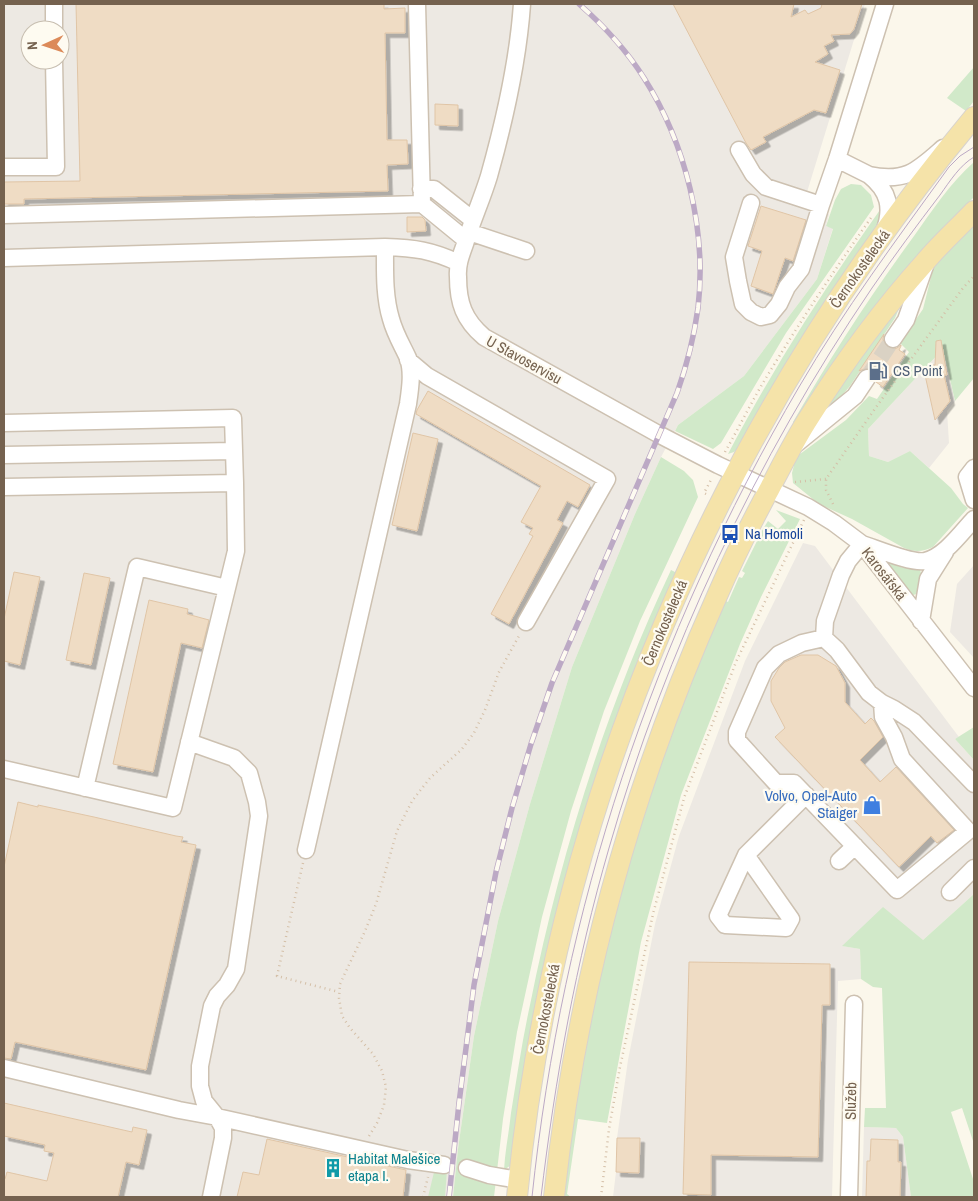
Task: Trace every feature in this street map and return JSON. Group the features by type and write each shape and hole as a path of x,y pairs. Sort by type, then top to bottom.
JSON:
{"main road":[{"name":"Černokostelecká","path":"518,1188 532,1085 545,1011 566,917 594,818 620,737 650,656 680,588 712,497 735,474 768,413 848,284 921,184 969,126"},
{"path":"554,1197 568,1095 584,1007 603,924 638,799 692,653 755,516 790,449 810,416 846,362 882,314 927,259 974,211"}],"street":[{"path":"54,4 54,20"},
{"path":"417,4 422,197"},
{"name":"U Stavoservisu","path":"522,4 514,74 503,122 488,178 459,263 458,284 461,306 467,319 473,328 484,337 660,435 735,474 769,489"},
{"path":"751,203 734,256 742,304 751,312 761,317 770,315 779,304 787,286 801,269 885,4"},
{"path":"4,167 56,166 54,70"},
{"path":"869,175 888,177 912,173 969,126"},
{"path":"739,150 752,174 766,187 821,205"},
{"path":"837,159 869,175 881,186 886,196 888,208 884,233"},
{"path":"4,215 422,197 434,189 469,231 526,251"},
{"path":"4,258 385,247 421,249 438,253 459,263"},
{"path":"306,850 408,404 410,374 408,360 398,340 386,295 385,247"},
{"path":"893,339 906,320 927,259"},
{"path":"408,360 427,376 606,479 526,622"},
{"path":"790,449 855,396 867,378"},
{"path":"4,423 233,418 236,552 173,808 4,769"},
{"path":"4,455 234,451"},
{"path":"974,468 967,477 974,500"},
{"path":"4,487 235,483"},
{"name":"Karosářská","path":"769,489 808,507 834,522 862,544 974,688"},
{"path":"921,621 928,579 946,550 974,519"},
{"path":"824,638 825,621 841,575 848,561 862,544 915,561 925,561 946,550"},
{"path":"84,788 137,568 227,588"},
{"path":"824,638 837,650 869,693 914,722 974,784"},
{"path":"824,638 802,643 779,654 765,668 737,732 737,740 776,783 794,783 897,890 968,831 902,759 894,737 883,717 882,703"},
{"path":"189,742 234,758 249,773 259,816 236,969 212,1006 200,1066 200,1086 204,1101 217,1117 222,1128 223,1138 211,1197"},
{"path":"746,855 791,919 786,928 725,925 718,916 746,855 806,795"},
{"path":"839,861 855,846"},
{"path":"950,892 974,868"},
{"name":"Služeb","path":"849,1197 854,1004"},
{"path":"4,1068 179,1110 408,1160 438,1164"},
{"path":"467,1168 489,1175 518,1188"}],"path":[{"path":"834,506 826,490 826,479 879,403 963,288 974,276"},
{"path":"712,478 712,497"},
{"path":"796,482 826,479"},
{"path":"601,1197 609,1129 620,1067 653,914 684,798 736,662 805,519"},
{"path":"363,1150 384,1106 386,1087 382,1071 373,1054 342,1016 338,998 340,984 376,904 397,831 412,801 430,778 462,749 474,733 499,672 526,622"},
{"path":"306,850 277,976 339,992"},
{"path":"423,1197 438,1164"}],"shaded area":[{"path":"4,4 865,4 803,205 829,214 826,226 833,228 817,279 744,376 678,425 635,514 572,667 530,804 498,921 474,1036 453,1197 4,1197"},
{"path":"943,349 955,401 947,411 949,443 929,468 910,451 888,462 869,456 868,429"},
{"path":"803,543 815,546 959,737 955,739 974,760 974,894 923,940 843,946 860,949 861,979 838,981 832,1197 613,1197 617,1138 628,1060 655,924 679,836 745,661"},
{"path":"974,565 974,658 950,632 957,584"},
{"path":"864,1127 896,1128 903,1137 911,1197 862,1197"}],"green space":[{"path":"974,67 974,101 966,111 947,98"},
{"path":"974,162 974,197 943,229 794,427 793,422 807,398 882,281 942,198"},
{"path":"851,184 861,185 871,195 874,207 786,333 721,443 713,449 675,431 678,425 744,376 817,279 833,229 826,226 835,200 841,189"},
{"path":"882,207 880,222 807,333 740,447 728,454 763,390 801,328"},
{"path":"974,224 974,378 955,401 943,349 868,429 869,456 888,462 910,451 951,488 968,508 933,547 922,551 911,550 819,504 793,483 792,473 796,457 846,420 869,396 877,399 909,352 900,343 923,309 934,265"},
{"path":"901,304 895,318 850,386 839,399 824,409 839,386"},
{"path":"661,457 684,471 693,480 698,497 640,621 604,711 571,811 542,917 517,1032 503,1119 494,1197 453,1197 474,1036 498,921 530,804 572,667 635,514"},
{"path":"776,510 800,519 740,644 681,795 641,942 607,1123 578,1119 567,1194 571,1197 563,1197 577,1090 612,921 663,752 724,600 728,602 739,577 742,578 745,573 742,571 768,521 778,529 786,521"},
{"path":"881,558 900,567 920,570 921,579 916,594 911,596"},
{"path":"671,570 677,573 639,664 513,1160 511,1165 504,1170 511,1113 527,1018 542,949 571,838 587,783 626,675"},
{"path":"974,727 974,760 955,739"},
{"path":"974,894 974,1144 962,1108 951,1112 974,1182 974,1197 911,1197 903,1137 896,1128 864,1127 865,1108 886,1108 882,988 873,987 861,979 860,949 842,946 883,907 923,940"},
{"path":"435,1168 447,1170 445,1197 428,1197"}],"building":[{"path":"76,4 384,4 384,9 405,8 405,33 385,33 387,140 407,140 408,164 387,165 388,191 24,199 24,204 4,204 4,182 80,181"},
{"path":"673,4 794,4 791,17 805,10 808,14 821,8 822,4 862,4 854,29 850,34 831,35 834,41 824,46 828,54 815,62 840,70 826,113 814,110 763,137 766,142 751,150"},
{"path":"435,104 458,105 458,126 435,125"},
{"path":"761,206 806,220 793,261 785,258 773,294 751,286 762,251 748,246"},
{"path":"407,217 422,217 425,220 426,231 407,232"},
{"path":"884,334 883,339 887,347 893,349 901,345 899,350 905,354 883,387 876,382 876,374 872,369 867,368 859,371"},
{"path":"941,340 947,375 944,375 950,401 935,420 925,375 930,374 929,365 935,365 936,341"},
{"path":"428,391 590,485 578,507 567,501 557,520 563,523 509,624 491,614 533,536 529,534 533,528 521,522 541,486 416,414"},
{"path":"413,433 438,439 417,531 392,525"},
{"path":"14,572 40,577 20,665 4,661 4,619"},
{"path":"84,573 110,578 91,665 66,660"},
{"path":"149,600 188,609 187,614 209,620 202,648 181,643 153,772 113,764"},
{"path":"801,655 818,655 836,666 845,683 845,702 865,724 871,718 883,737 860,760 880,782 896,767 954,830 937,843 931,836 899,867 775,737 785,728 771,701 771,681 785,662"},
{"path":"18,802 183,837 181,842 196,845 146,1070 15,1042 11,1059 4,1058 4,867"},
{"path":"689,962 830,964 830,1005 822,1005 818,1157 711,1155 711,1195 683,1194"},
{"path":"4,1103 132,1132 133,1127 147,1130 139,1165 126,1162 118,1197 4,1197 4,1178 7,1172 47,1181 54,1153 44,1151 45,1145 4,1136"},
{"path":"617,1138 640,1138 639,1173 616,1172"},
{"name":"Habitat Malešice etapa I.","path":"267,1139 406,1170 403,1197 237,1197 243,1172 259,1175"},
{"path":"871,1139 898,1140 898,1162 901,1162 900,1197 866,1197 867,1161 870,1161"}],"tunnel":[{"path":"867,378 893,339"}],"tram line":[{"path":"532,1197 546,1090 566,984 591,880 622,778 658,677 700,578 747,482 816,358 949,167 960,156 974,147"},
{"path":"541,1197 568,1021 597,891 632,774 687,628 718,558 753,488 790,420 830,353 872,288 906,241 964,164 974,157"}],"railway":[{"path":"449,1197 474,985 496,872 512,808 552,683 677,393 690,351 698,308 700,279 696,219 682,159 659,104 644,78 614,39 579,4"}],"place":[{"name":"CS Point","path":"878,371"},
{"name":"Na Homoli","path":"730,534"},
{"name":"Volvo, Opel-Auto Staiger","path":"872,805"},
{"name":"Habitat Malešice etapa I.","path":"333,1168"}]}
